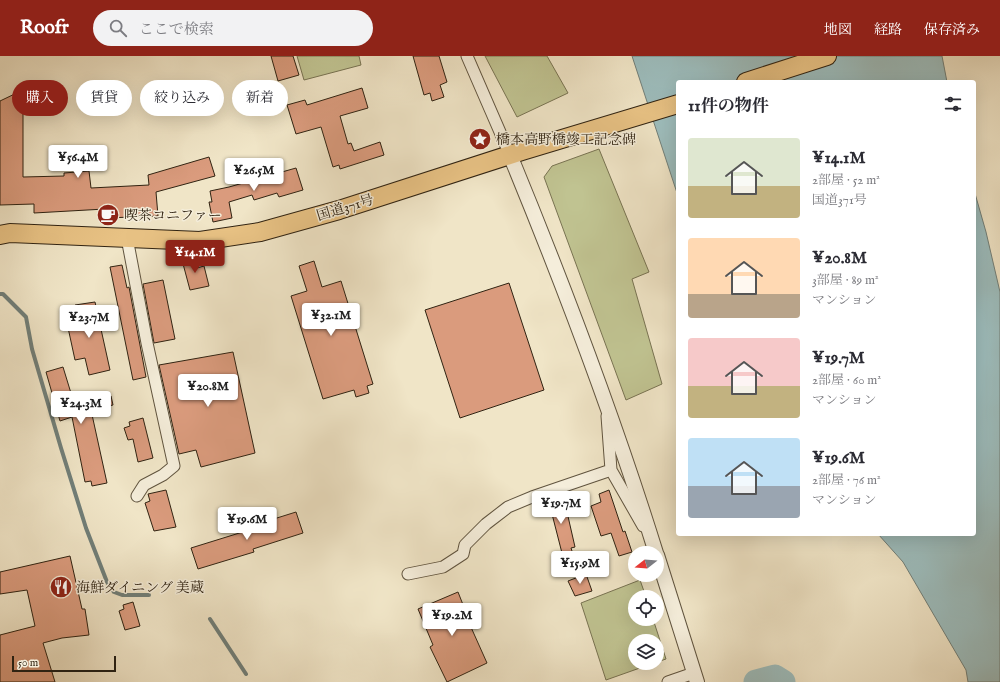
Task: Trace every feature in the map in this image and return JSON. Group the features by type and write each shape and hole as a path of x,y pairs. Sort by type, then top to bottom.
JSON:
{"highway":[{"path":"752,80 827,56"},
{"name":"国道371号","path":"0,235 10,233 200,241 260,232 339,210 516,153 676,105"}],"street":[{"path":"467,56 516,153 630,470 654,546"},
{"path":"127,238 147,343 174,466 163,475 144,485 137,496"},
{"path":"605,401 611,470 653,546"},
{"path":"408,574 443,567 463,554 465,545 486,524 508,507 532,497 611,470"},
{"path":"664,577 695,677 668,682"}],"green space":[{"path":"297,56 359,56 361,65 304,80"},
{"path":"485,56 547,56 568,93 517,117"},
{"path":"599,149 649,272 632,279 662,384 626,400 544,177 552,166"},
{"path":"635,582 641,582 644,590 628,590 628,626 655,626 658,634 628,634 628,670 634,670 606,680 581,603"}],"water":[{"path":"632,56 942,56 947,80 676,80 676,190"},
{"path":"976,197 1000,292 1000,682 968,682 966,670 903,562 880,536 976,536"}],"building":[{"path":"271,56 293,56 299,75 278,80"},
{"path":"413,56 439,56 447,82 440,85 444,97 432,101 430,93 424,95"},
{"path":"362,88 368,108 340,116 348,144 351,143 354,151 380,142 384,155 340,169 339,165 333,167 321,127 296,134 288,105 305,100 307,105"},
{"path":"12,95 12,116 23,116 23,177 64,176 64,173 89,171 91,188 149,185 148,175 209,157 215,176 156,192 158,216 106,218 105,209 34,213 34,204 0,205 0,101"},
{"path":"296,168 303,190 279,197 277,193 254,200 252,195 229,202 232,218 213,222 209,202 212,202 210,191"},
{"path":"195,257 197,268 204,266 209,286 190,290 182,260"},
{"path":"314,261 322,287 341,281 373,384 367,386 369,393 356,397 354,390 323,399 291,296 307,291 299,266"},
{"path":"122,265 127,288 129,287 146,377 133,380 110,267"},
{"path":"163,280 175,339 154,343 143,284"},
{"path":"509,283 544,390 460,418 425,310"},
{"path":"95,302 110,370 89,375 85,358 75,360 67,323 78,320 75,305"},
{"path":"233,352 255,453 201,467 196,450 179,454 159,365"},
{"path":"63,367 74,403 111,396 113,405 91,410 107,483 92,486 91,481 85,482 72,417 60,421 46,372"},
{"path":"143,418 153,458 138,462 133,439 128,440 124,428 130,426 129,422"},
{"path":"166,490 176,527 154,531 145,503 150,501 148,494"},
{"path":"609,490 623,532 625,531 630,546 628,546 628,553 619,556 611,533 601,536 591,506 601,502 599,494"},
{"path":"559,495 564,513 567,512 575,547 571,548 573,554 563,557 552,514 549,515 544,500"},
{"path":"296,512 303,533 253,549 254,552 198,569 191,548 262,526 261,523"},
{"path":"70,556 82,609 85,609 89,635 62,638 43,643 55,682 0,682 0,635 35,626 27,590 0,594 0,572"},
{"path":"586,574 592,591 575,596 568,581"},
{"path":"458,592 470,625 487,663 447,682 430,647 433,645 418,609"},
{"path":"133,602 140,626 125,630 119,611 124,609 123,605"}],"waterway":[{"path":"0,294 3,294 26,317 32,349 61,448 86,528 107,582 114,592 122,595 149,595"},
{"path":"210,619 246,674"},
{"path":"756,682 775,677 783,682"}],"place":[{"name":"橋本高野橋竣工記念碑","path":"480,139"},
{"name":"喫茶コニファー","path":"108,215"},
{"name":"海鮮ダイニング 美蔵","path":"61,587"}]}
